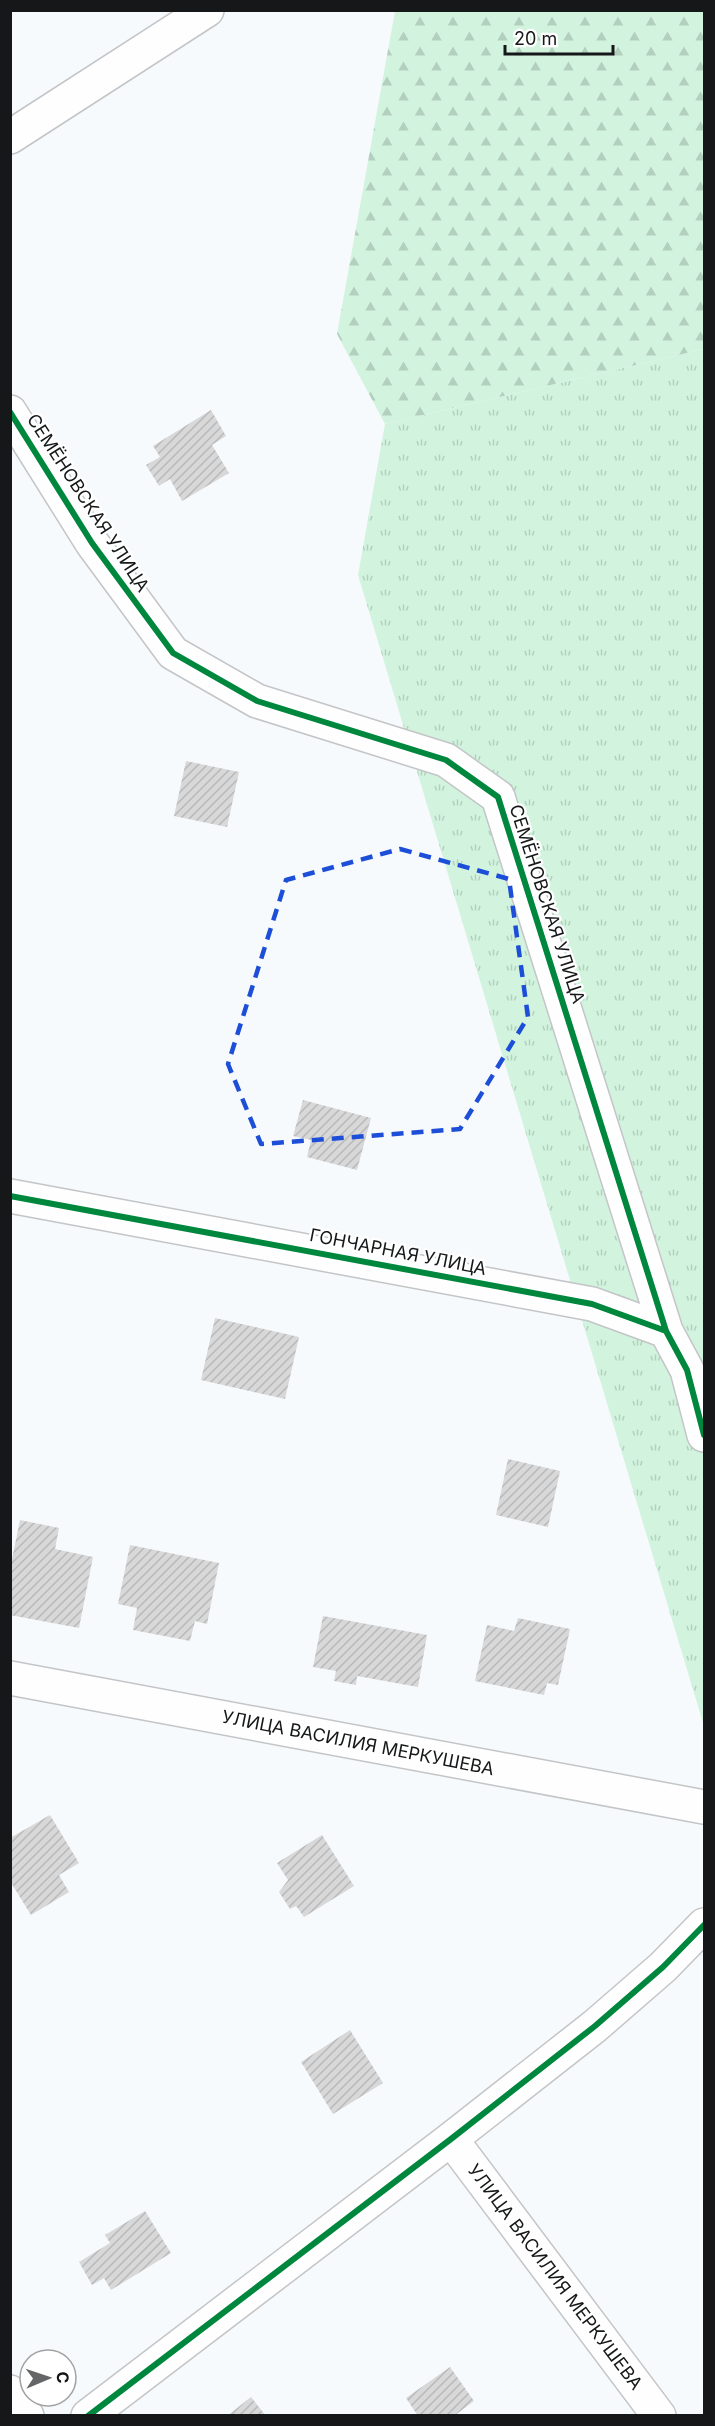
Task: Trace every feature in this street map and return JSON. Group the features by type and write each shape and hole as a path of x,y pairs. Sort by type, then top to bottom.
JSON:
{"street":[{"path":"10,137 207,10"},
{"name":"СЕМЁНОВСКАЯ УЛИЦА","path":"10,412 92,543 173,653 257,701 446,760 498,797 666,1331"},
{"name":"ГОНЧАРНАЯ УЛИЦА","path":"10,1196 592,1304 666,1331"},
{"path":"666,1331 687,1370 705,1436"},
{"name":"УЛИЦА ВАСИЛИЯ МЕРКУШЕВА","path":"10,1678 705,1807"},
{"path":"88,2415 451,2139 595,2026 663,1967 705,1925"},
{"name":"УЛИЦА ВАСИЛИЯ МЕРКУШЕВА","path":"451,2139 659,2415"},
{"path":"10,2391 27,2415"}],"highlighted area":[{"path":"400,849 509,879 528,1017 460,1129 261,1144 228,1064 286,880"}],"green space":[{"path":"395,11 704,11 704,349 385,424 337,334"},
{"path":"704,349 704,1726 358,575 385,424"}],"building":[{"path":"211,410 226,436 212,445 229,473 182,501 170,479 159,486 146,465 160,457 153,446"},
{"path":"186,761 239,772 227,827 174,816"},
{"path":"303,1100 371,1118 357,1170 307,1157 311,1140 293,1136"},
{"path":"215,1318 299,1337 285,1399 201,1380"},
{"path":"508,1459 560,1471 548,1527 496,1515"},
{"path":"20,1520 59,1528 55,1549 93,1557 79,1628 10,1615 10,1569"},
{"path":"130,1545 219,1563 207,1624 195,1621 190,1641 133,1630 137,1608 118,1604"},
{"path":"323,1616 427,1635 418,1687 357,1676 356,1685 334,1681 336,1671 313,1667"},
{"path":"518,1618 570,1629 558,1685 547,1683 544,1695 475,1681 487,1625 514,1631"},
{"path":"50,1815 79,1863 59,1875 69,1892 31,1915 10,1881 10,1838"},
{"path":"322,1835 354,1886 304,1917 296,1906 290,1909 279,1892 288,1880 277,1863"},
{"path":"350,2030 383,2083 333,2114 301,2062"},
{"path":"145,2211 171,2253 111,2290 104,2278 92,2285 79,2262 110,2243 105,2235"},
{"path":"450,2367 474,2401 454,2416 418,2416 406,2398"},
{"path":"251,2397 266,2416 227,2416"}],"cycle path":[{"path":"10,412 92,543 173,653 257,701 446,760 498,797 666,1331"},
{"path":"10,1196 592,1304 666,1331 687,1370 704,1435"},
{"path":"88,2416 595,2026 663,1967 704,1925"}]}
